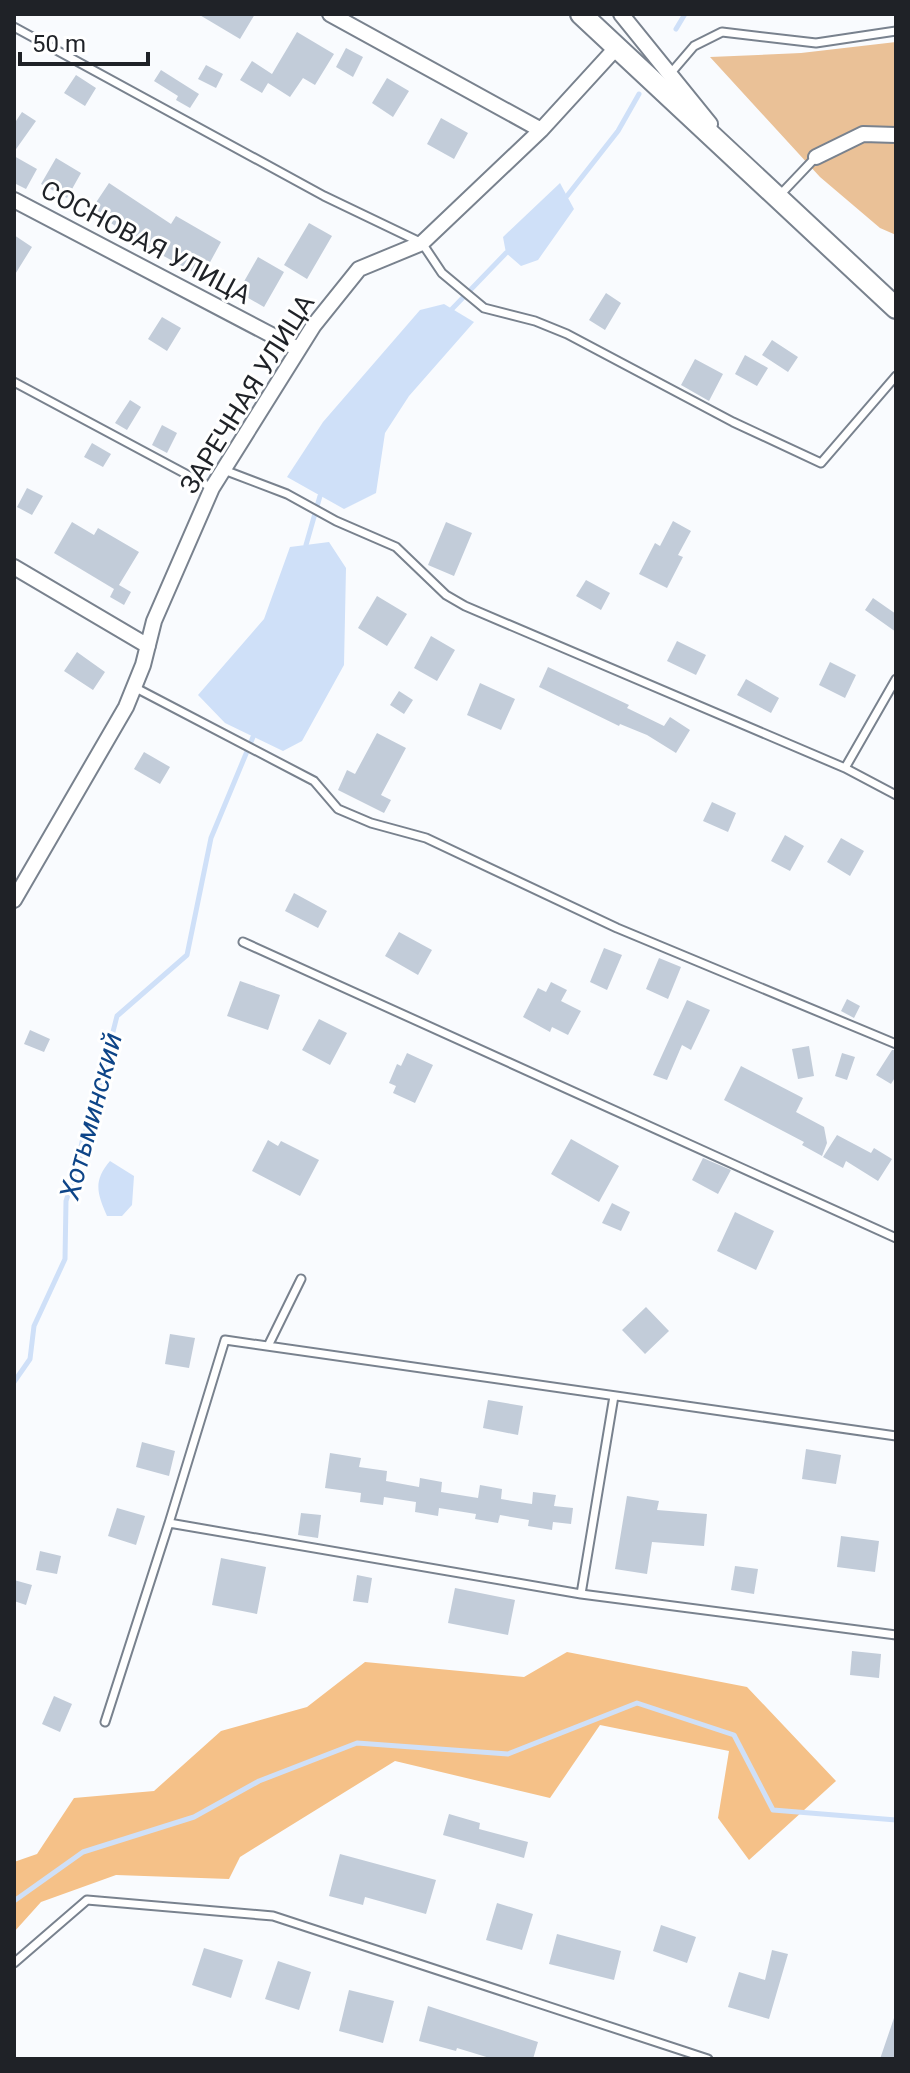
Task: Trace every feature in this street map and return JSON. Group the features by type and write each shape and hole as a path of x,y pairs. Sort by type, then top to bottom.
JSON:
{"main road":[{"path":"581,14 896,308"}],"street":[{"path":"330,14 541,130"},
{"path":"623,15 748,171"},
{"name":"ЗАРЕЧНАЯ УЛИЦА","path":"14,900 126,707 154,621 212,488 314,325 359,269 422,243 541,130 616,48"},
{"path":"816,157 863,134 896,135"},
{"name":"СОСНОВАЯ УЛИЦА","path":"14,200 298,349"},
{"path":"14,567 148,646"}],"lane":[{"path":"14,27 324,196 422,243 442,273 484,308 535,321 567,334 733,422 821,463 896,376"},
{"path":"670,74 694,46 722,32 816,43 896,31"},
{"path":"777,199 816,157"},
{"path":"14,382 212,488"},
{"path":"224,470 287,494 336,521 396,547 446,595 465,606 845,768 896,795"},
{"path":"845,768 896,679"},
{"path":"134,687 314,781 338,809 371,823 426,838 617,928 896,1044"},
{"path":"243,942 896,1238"},
{"path":"268,1346 301,1279"},
{"path":"105,1722 225,1340 896,1436"},
{"path":"581,1594 614,1396"},
{"path":"169,1523 581,1594 896,1635"},
{"path":"14,1963 87,1900 273,1916 708,2059"}],"shaded area":[{"path":"896,42 896,235 880,228 820,177 710,57 801,53"},
{"path":"567,1652 747,1687 836,1781 749,1860 718,1818 729,1751 600,1725 550,1798 395,1761 240,1857 229,1879 116,1875 41,1902 14,1932 14,1862 37,1854 74,1798 154,1791 221,1731 307,1707 365,1662 524,1677"}],"water":[{"path":"560,183 574,209 538,260 521,266 506,253 503,237"},
{"path":"444,304 474,322 409,396 385,433 376,493 344,509 287,477 323,422 420,310"},
{"path":"329,542 346,568 344,665 302,741 283,751 225,723 198,695 264,619 290,547"},
{"path":"88,1120 98,1125 86,1156 77,1154"},
{"path":"110,1161 134,1176 132,1205 122,1216 107,1216 99,1194 101,1175"}],"building":[{"path":"198,14 255,14 240,39"},
{"path":"297,32 334,54 315,85 303,78 290,97 268,83 262,93 240,80 252,61 272,74"},
{"path":"346,48 363,57 353,77 336,67"},
{"path":"206,65 223,74 216,88 198,79"},
{"path":"161,70 199,94 190,108 176,100 178,96 154,81"},
{"path":"76,75 96,88 85,106 64,93"},
{"path":"387,78 409,91 393,117 372,103"},
{"path":"22,112 36,121 14,152 14,124"},
{"path":"441,118 468,133 454,159 427,144"},
{"path":"14,156 37,169 26,189 14,183"},
{"path":"56,158 81,173 67,198 41,184"},
{"path":"109,183 171,224 176,216 221,242 202,277 149,248 91,210"},
{"path":"309,223 332,236 307,279 284,265"},
{"path":"14,235 32,247 14,276"},
{"path":"258,257 284,272 264,307 238,292"},
{"path":"606,293 621,303 605,330 589,320"},
{"path":"162,317 181,328 167,351 148,339"},
{"path":"772,340 798,357 788,372 762,355"},
{"path":"745,355 768,368 757,386 735,374"},
{"path":"695,359 723,374 709,401 681,385"},
{"path":"130,400 141,407 127,430 115,423"},
{"path":"162,425 177,433 167,453 152,445"},
{"path":"92,443 111,454 103,467 84,457"},
{"path":"27,488 43,496 32,515 17,507"},
{"path":"673,521 691,531 678,555 683,557 667,588 639,574 655,543 660,546"},
{"path":"72,522 94,535 98,528 139,552 119,585 131,592 124,605 110,597 114,589 54,553"},
{"path":"446,522 472,533 454,576 428,565"},
{"path":"586,580 610,593 601,610 576,596"},
{"path":"377,596 407,614 387,646 358,628"},
{"path":"873,598 896,614 896,632 865,610"},
{"path":"431,636 455,650 437,681 414,668"},
{"path":"677,641 706,655 696,675 667,661"},
{"path":"77,652 105,672 93,690 64,671"},
{"path":"830,662 856,675 845,698 819,685"},
{"path":"548,667 629,705 627,708 664,726 670,717 690,730 676,753 647,735 619,726 539,687"},
{"path":"746,679 779,698 771,713 737,695"},
{"path":"480,683 515,699 501,730 467,715"},
{"path":"399,691 413,700 404,714 390,705"},
{"path":"377,733 406,748 381,795 391,800 384,813 338,790 347,770 355,774"},
{"path":"144,752 170,767 160,784 134,769"},
{"path":"712,802 736,813 728,832 703,821"},
{"path":"785,835 804,846 790,871 771,861"},
{"path":"841,838 864,851 850,876 827,862"},
{"path":"294,893 327,911 318,928 285,911"},
{"path":"399,932 432,950 418,975 385,956"},
{"path":"604,948 622,955 607,990 590,982"},
{"path":"659,958 681,967 668,999 646,989"},
{"path":"240,981 280,995 268,1030 227,1016"},
{"path":"551,982 567,990 561,1001 581,1011 568,1035 552,1027 550,1032 523,1017 538,988 546,992"},
{"path":"847,999 860,1006 854,1018 841,1011"},
{"path":"687,1000 710,1010 691,1050 682,1045 667,1080 653,1075"},
{"path":"319,1019 347,1033 330,1065 302,1050"},
{"path":"30,1030 50,1039 44,1052 24,1044"},
{"path":"809,1046 814,1076 798,1079 792,1049"},
{"path":"892,1050 896,1050 896,1076 891,1084 876,1075"},
{"path":"407,1053 433,1065 415,1103 393,1093 396,1086 389,1083 397,1064 401,1066"},
{"path":"842,1053 855,1057 847,1080 835,1076"},
{"path":"741,1066 803,1098 796,1112 824,1127 827,1143 822,1156 802,1145 804,1142 724,1100"},
{"path":"837,1135 871,1153 874,1148 892,1159 878,1181 846,1161 843,1168 823,1157"},
{"path":"571,1139 619,1166 599,1202 551,1174"},
{"path":"268,1140 278,1146 281,1141 319,1160 300,1196 252,1171"},
{"path":"703,1158 731,1170 718,1194 692,1180"},
{"path":"612,1203 630,1212 621,1231 602,1223"},
{"path":"735,1212 774,1231 756,1270 717,1251"},
{"path":"646,1307 669,1331 645,1354 622,1330"},
{"path":"170,1334 195,1338 189,1368 165,1364"},
{"path":"488,1400 523,1406 518,1435 483,1428"},
{"path":"142,1442 175,1451 169,1476 136,1467"},
{"path":"806,1449 841,1455 836,1484 802,1479"},
{"path":"330,1453 361,1458 359,1467 387,1471 386,1481 419,1487 420,1478 442,1482 441,1492 478,1498 480,1485 502,1489 501,1499 532,1504 533,1492 556,1495 554,1506 573,1508 571,1524 553,1522 552,1530 528,1526 529,1520 500,1515 498,1523 475,1519 476,1514 439,1508 438,1516 415,1512 416,1502 384,1497 383,1505 360,1502 361,1493 325,1488"},
{"path":"627,1496 659,1501 657,1510 707,1514 704,1546 652,1542 647,1574 615,1569"},
{"path":"117,1508 145,1516 136,1545 108,1536"},
{"path":"301,1513 321,1515 318,1538 298,1535"},
{"path":"841,1536 879,1541 875,1572 837,1567"},
{"path":"40,1551 61,1556 57,1574 36,1570"},
{"path":"221,1558 266,1567 257,1614 212,1605"},
{"path":"735,1566 758,1569 754,1594 731,1590"},
{"path":"357,1575 372,1578 368,1603 353,1601"},
{"path":"14,1580 32,1585 26,1605 14,1601"},
{"path":"455,1588 515,1600 508,1635 448,1623"},
{"path":"852,1651 881,1654 879,1678 850,1675"},
{"path":"54,1696 72,1704 60,1732 42,1724"},
{"path":"449,1814 480,1823 479,1829 528,1842 524,1858 443,1835"},
{"path":"340,1854 436,1880 426,1914 365,1897 363,1905 329,1896"},
{"path":"497,1903 533,1914 522,1950 486,1940"},
{"path":"661,1925 696,1937 687,1963 653,1951"},
{"path":"557,1934 621,1951 614,1980 549,1964"},
{"path":"204,1948 243,1960 231,1998 192,1985"},
{"path":"772,1950 788,1954 769,2019 728,2007 739,1972 765,1980"},
{"path":"278,1961 311,1972 299,2010 265,1999"},
{"path":"349,1990 394,2001 383,2043 339,2031"},
{"path":"428,2006 538,2042 533,2059 493,2059 419,2041"},
{"path":"894,2018 896,2059 880,2059"}],"waterway":[{"path":"676,29 685,14"},
{"path":"567,196 618,131 639,94"},
{"name":"Хотьминский","path":"452,309 506,253"},
{"name":"Хотьминский","path":"306,545 320,496"},
{"name":"Хотьминский","path":"89,1126 117,1016 187,955 211,838 253,737"},
{"name":"Хотьминский","path":"14,1382 30,1359 34,1326 65,1259 66,1201 82,1151"},
{"path":"14,1901 83,1852 194,1817 259,1781 357,1743 508,1754 637,1703 734,1735 773,1810 896,1820"}]}
